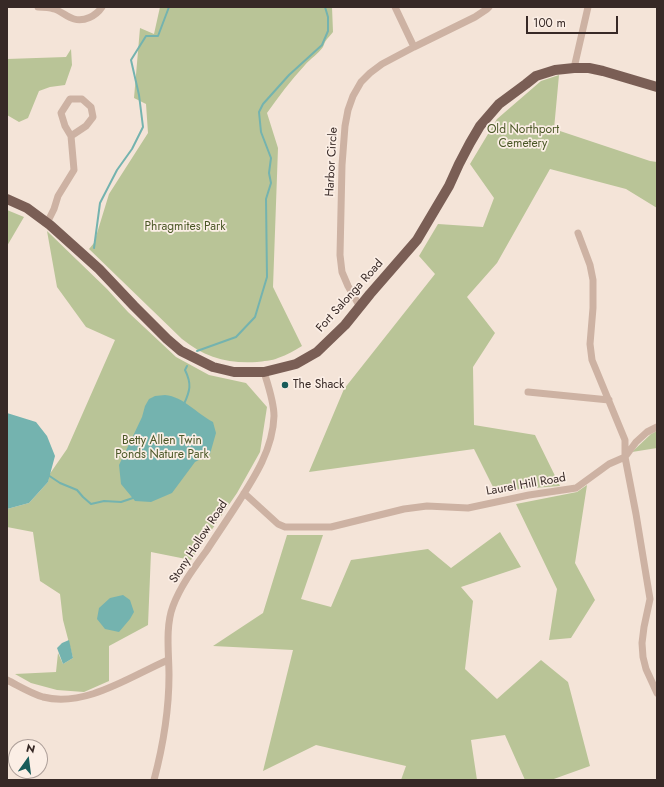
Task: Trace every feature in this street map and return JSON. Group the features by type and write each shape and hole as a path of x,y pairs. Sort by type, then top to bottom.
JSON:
{"main road":[{"name":"Fort Salonga Road","path":"7,199 27,208 48,223 99,269 167,339 181,351 213,367 234,372 264,372 296,364 317,352 345,325 417,240 449,186 466,150 480,126 499,104 536,76 555,70 589,68 657,87"}],"street":[{"path":"38,7 54,9 75,19 82,20 96,14 102,7"},
{"path":"395,7 414,47"},
{"name":"Harbor Circle","path":"360,307 342,272 340,255 342,165 345,126 348,110 353,96 361,82 382,64 475,17 488,7"},
{"path":"574,68 588,7"},
{"path":"48,223 58,196 74,170 71,136 65,126 61,112 70,99 82,99 91,107 93,117 86,126 71,136"},
{"path":"578,233 590,265 593,280 593,308 590,344 592,360 625,440 625,457 650,599 642,643 643,657 646,669 657,692"},
{"name":"Stony Hollow Road","path":"154,780 163,739 166,714 169,675 168,636 172,608 182,585 244,493 263,459 270,440 274,415 270,390 264,372"},
{"path":"528,392 609,400"},
{"path":"625,457 636,442 647,432 657,427"},
{"name":"Laurel Hill Road","path":"244,493 278,524 285,527 331,527 404,509 428,506 468,508 529,495 576,488 609,464 625,457"},
{"path":"7,680 32,693 44,697 60,699 74,698 108,688 168,660"}],"green space":[{"name":"Phragmites Park","path":"160,7 332,7 333,32 321,50 295,76 267,113 278,148 273,287 302,346 276,359 257,362 236,362 208,355 190,345 89,249 94,243 109,194 148,133 146,104 134,98 140,28 154,34"},
{"path":"71,49 72,65 65,85 50,87 39,91 28,118 19,122 7,115 7,59 66,57"},
{"name":"Old Northport Cemetery","path":"559,75 554,129 657,162 657,208 626,189 550,169 497,263 467,297 495,333 473,367 474,425 535,435 560,486 495,491 474,449 309,472 344,389 435,274 419,256 438,224 483,227 494,198 470,164 497,119 541,81"},
{"path":"7,210 24,217 7,246"},
{"name":"Betty Allen Twin Ponds Nature Park","path":"47,231 107,289 128,312 176,357 209,375 246,383 267,407 260,452 237,493 191,560 151,552 148,625 109,646 109,681 84,692 57,690 31,683 15,674 56,672 58,653 63,664 73,658 63,620 60,594 40,581 33,532 7,527 7,509 29,503 48,482 49,475 67,449 115,340 86,327 57,287"},
{"path":"657,431 657,448 632,452 651,434"},
{"path":"587,485 575,563 595,600 571,638 549,640 557,589 516,504 577,492"},
{"path":"500,532 521,567 461,587 473,601 465,669 497,699 541,660 568,682 590,766 551,780 525,780 505,735 471,740 477,780 401,780 406,766 316,745 263,771 293,650 213,646 263,613 287,535 323,535 301,599 331,607 351,560 428,549 451,568"}],"water":[{"path":"155,396 172,396 184,402 213,422 216,433 210,454 195,462 172,493 151,502 135,501 121,484 119,465 149,399"},
{"path":"7,413 36,422 47,436 55,456 48,482 29,503 7,509"},
{"path":"123,595 130,600 134,612 119,632 105,629 97,619 99,608 110,598"},
{"path":"69,640 73,658 63,664 57,648 62,643"}],"waterway":[{"path":"94,248 100,203 117,170 132,149 143,127 139,95 131,60 146,36 158,36 169,7"},
{"path":"197,351 236,337 255,317 267,277 266,199 271,183 269,173 271,158 261,132 259,112 263,104 289,75 322,45 328,31 328,17 325,7"},
{"path":"184,404 188,395 189,387 189,379 185,370 187,366"},
{"path":"48,475 60,483 77,490 91,504 104,501 121,502 133,498 134,496"}],"place":[{"name":"The Shack","path":"285,385"}]}
